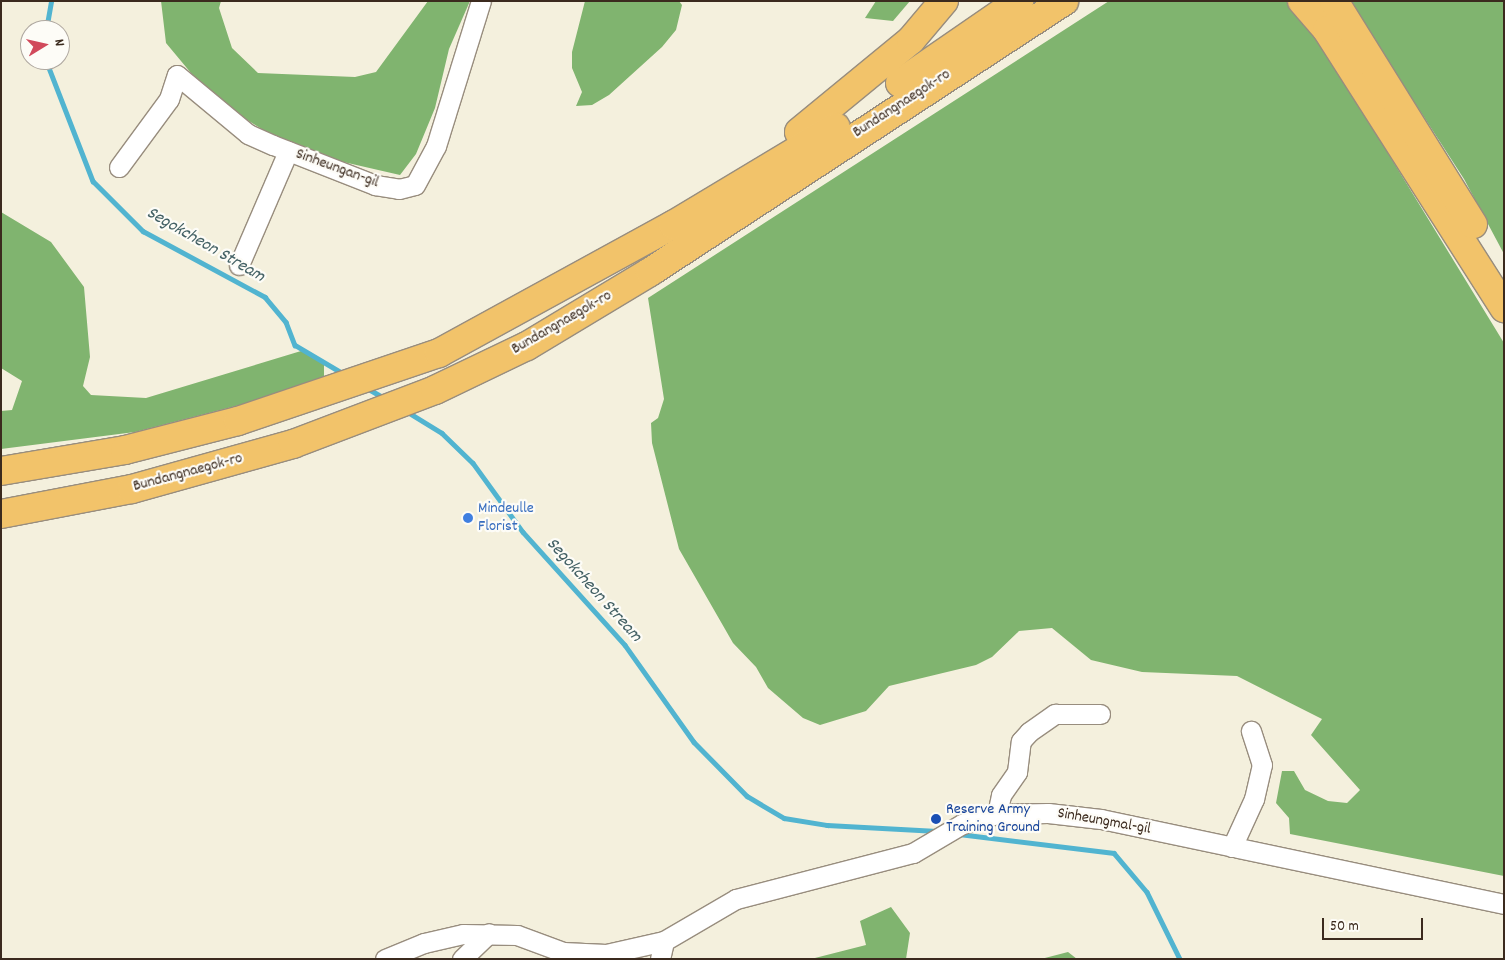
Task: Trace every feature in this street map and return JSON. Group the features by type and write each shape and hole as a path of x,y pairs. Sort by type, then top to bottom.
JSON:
{"highway":[{"path":"673,225 823,114 911,40 944,1"},
{"name":"Bundangnaegok-ro","path":"1,470 124,450 358,382 439,353 673,225 836,127 1019,1"},
{"name":"Bundangnaegok-ro","path":"1,514 132,489 293,444 395,405 526,346 650,272 1064,1"},
{"path":"1302,1 1327,30 1504,308"},
{"path":"1334,1 1504,274"}],"street":[{"name":"Sinheungan-gil","path":"119,167 165,106 177,74 248,134 375,185 399,189 415,185 436,146 481,1"},
{"path":"239,265 288,151"},
{"path":"997,814 1001,795 1017,772 1021,741 1029,732 1055,714 1100,714"},
{"path":"1232,847 1254,799 1262,765 1251,730"},
{"name":"Sinheungmal-gil","path":"385,959 424,943 489,934 517,935 562,952 606,954 662,950 736,899 913,853 962,824 997,814 1048,813 1101,819 1504,904"},
{"path":"462,959 489,934"}],"green space":[{"path":"161,1 221,1 219,8 232,48 258,73 355,77 376,72 428,1 470,1 449,49 435,108 416,154 400,175 326,158 273,136 225,106 206,91 166,43"},
{"path":"585,1 679,1 682,5 676,30 662,47 609,95 592,105 576,106 582,92 572,68 572,52"},
{"path":"876,1 910,1 893,21 865,18"},
{"path":"1109,1 1295,1 1504,343 1504,876 1290,834 1289,818 1276,803 1282,771 1294,771 1305,790 1328,801 1347,803 1360,790 1311,735 1322,719 1237,676 1142,672 1091,660 1052,628 1019,631 992,657 976,665 889,686 866,711 820,725 803,718 768,688 756,667 733,643 679,549 652,443 651,423 658,418 664,399 648,298"},
{"path":"1349,1 1504,1 1504,254 1464,179"},
{"path":"1,212 51,242 84,287 90,357 83,386 91,395 146,398 301,351 324,362 324,383 135,432 1,449 1,411 12,410 22,381 1,368"},
{"path":"891,907 910,933 906,959 811,959 866,945 860,921"},
{"path":"1068,952 1077,959 1041,959"}],"waterway":[{"name":"Segokcheon Stream","path":"48,20 51,1"},
{"name":"Segokcheon Stream","path":"50,70 93,181 143,231 265,297 286,322 295,345 344,374"},
{"name":"Segokcheon Stream","path":"367,388 384,398"},
{"name":"Segokcheon Stream","path":"406,411 442,433 473,463 523,532 625,645 694,742 747,796 784,818 827,825 937,831"},
{"name":"Segokcheon Stream","path":"959,834 1114,853 1147,892 1180,959"}],"place":[{"name":"Mindeulle Florist","path":"468,518"},
{"name":"Reserve Army Training Ground","path":"936,819"}]}
